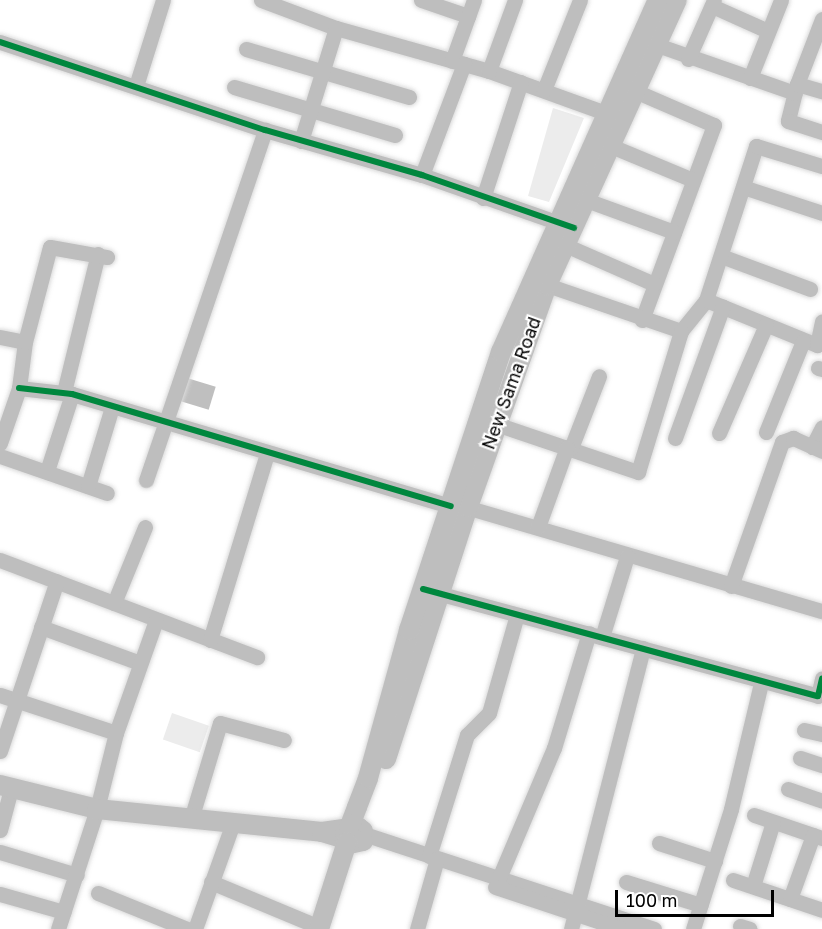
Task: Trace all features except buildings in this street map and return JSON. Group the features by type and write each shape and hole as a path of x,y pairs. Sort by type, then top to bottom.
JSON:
{"main road":[{"name":"New Sama Road","path":"457,506 496,424 565,232 614,116 658,0"},
{"name":"New Sama Road","path":"323,928 374,779 501,352 565,232 586,200 611,146 614,116 635,91 677,0"},
{"path":"5,787 97,809 355,837"}],"street":[{"path":"136,86 163,0"},
{"path":"261,0 290,6 336,28 489,71 614,116"},
{"path":"421,0 468,16"},
{"path":"422,175 458,62 468,16 474,0"},
{"path":"489,71 515,0"},
{"path":"544,90 580,0"},
{"path":"750,78 782,0"},
{"path":"688,59 713,3 768,31"},
{"path":"822,19 818,39 796,88 788,121 822,132"},
{"path":"301,141 336,28"},
{"path":"0,42 265,130 422,175 565,232 654,284"},
{"path":"657,45 688,59 750,78 822,91"},
{"path":"246,49 409,97"},
{"path":"483,198 520,82"},
{"path":"234,87 395,135"},
{"path":"635,91 714,125 642,320"},
{"path":"146,480 265,130"},
{"path":"611,146 693,180"},
{"path":"496,424 638,472 681,331 706,300 756,146 822,165"},
{"path":"743,187 822,213"},
{"path":"586,200 674,232"},
{"path":"0,443 6,406 19,388 25,342 50,247 102,256 47,471"},
{"path":"721,256 810,289"},
{"path":"547,285 642,320 681,331"},
{"path":"706,300 817,345 822,324"},
{"path":"675,438 723,306"},
{"path":"719,434 766,325"},
{"path":"0,337 25,342"},
{"path":"766,432 803,341"},
{"path":"538,527 599,376"},
{"path":"19,388 68,393 267,454 538,527 627,556 822,611"},
{"path":"88,486 112,407"},
{"path":"731,586 782,442 793,438 817,449 822,427"},
{"path":"210,640 267,454"},
{"path":"0,456 107,493"},
{"path":"114,603 145,527"},
{"path":"499,878 554,748 627,556"},
{"path":"0,560 257,657"},
{"path":"0,751 57,581"},
{"path":"431,591 818,696 822,678"},
{"path":"417,929 467,735 489,713 517,615"},
{"path":"58,929 97,809 116,733 156,620"},
{"path":"41,627 141,663"},
{"path":"574,916 643,648"},
{"path":"693,929 715,861 761,682"},
{"path":"0,695 116,733"},
{"path":"191,819 220,723 284,740"},
{"path":"804,730 822,734"},
{"path":"800,758 822,765"},
{"path":"0,830 5,787"},
{"path":"788,789 822,801"},
{"path":"754,815 817,836 790,899"},
{"path":"753,886 773,822"},
{"path":"195,929 233,823"},
{"path":"355,837 499,878 574,916 654,929"},
{"path":"660,843 715,861"},
{"path":"0,852 77,875"},
{"path":"434,861 574,916 621,929"},
{"path":"733,880 822,910"},
{"path":"211,882 323,928"},
{"path":"626,882 701,904"},
{"path":"98,893 187,929"},
{"path":"0,894 64,912"}],"shaded area":[{"path":"553,108 584,118 549,202 528,196"},
{"path":"187,378 216,387 209,410 180,401"},
{"path":"172,713 209,726 200,752 163,739"}],"cycle path":[{"path":"0,42 265,130 422,175 574,228"},
{"path":"19,388 72,394 451,506"},
{"path":"423,589 818,696 822,678"}]}
